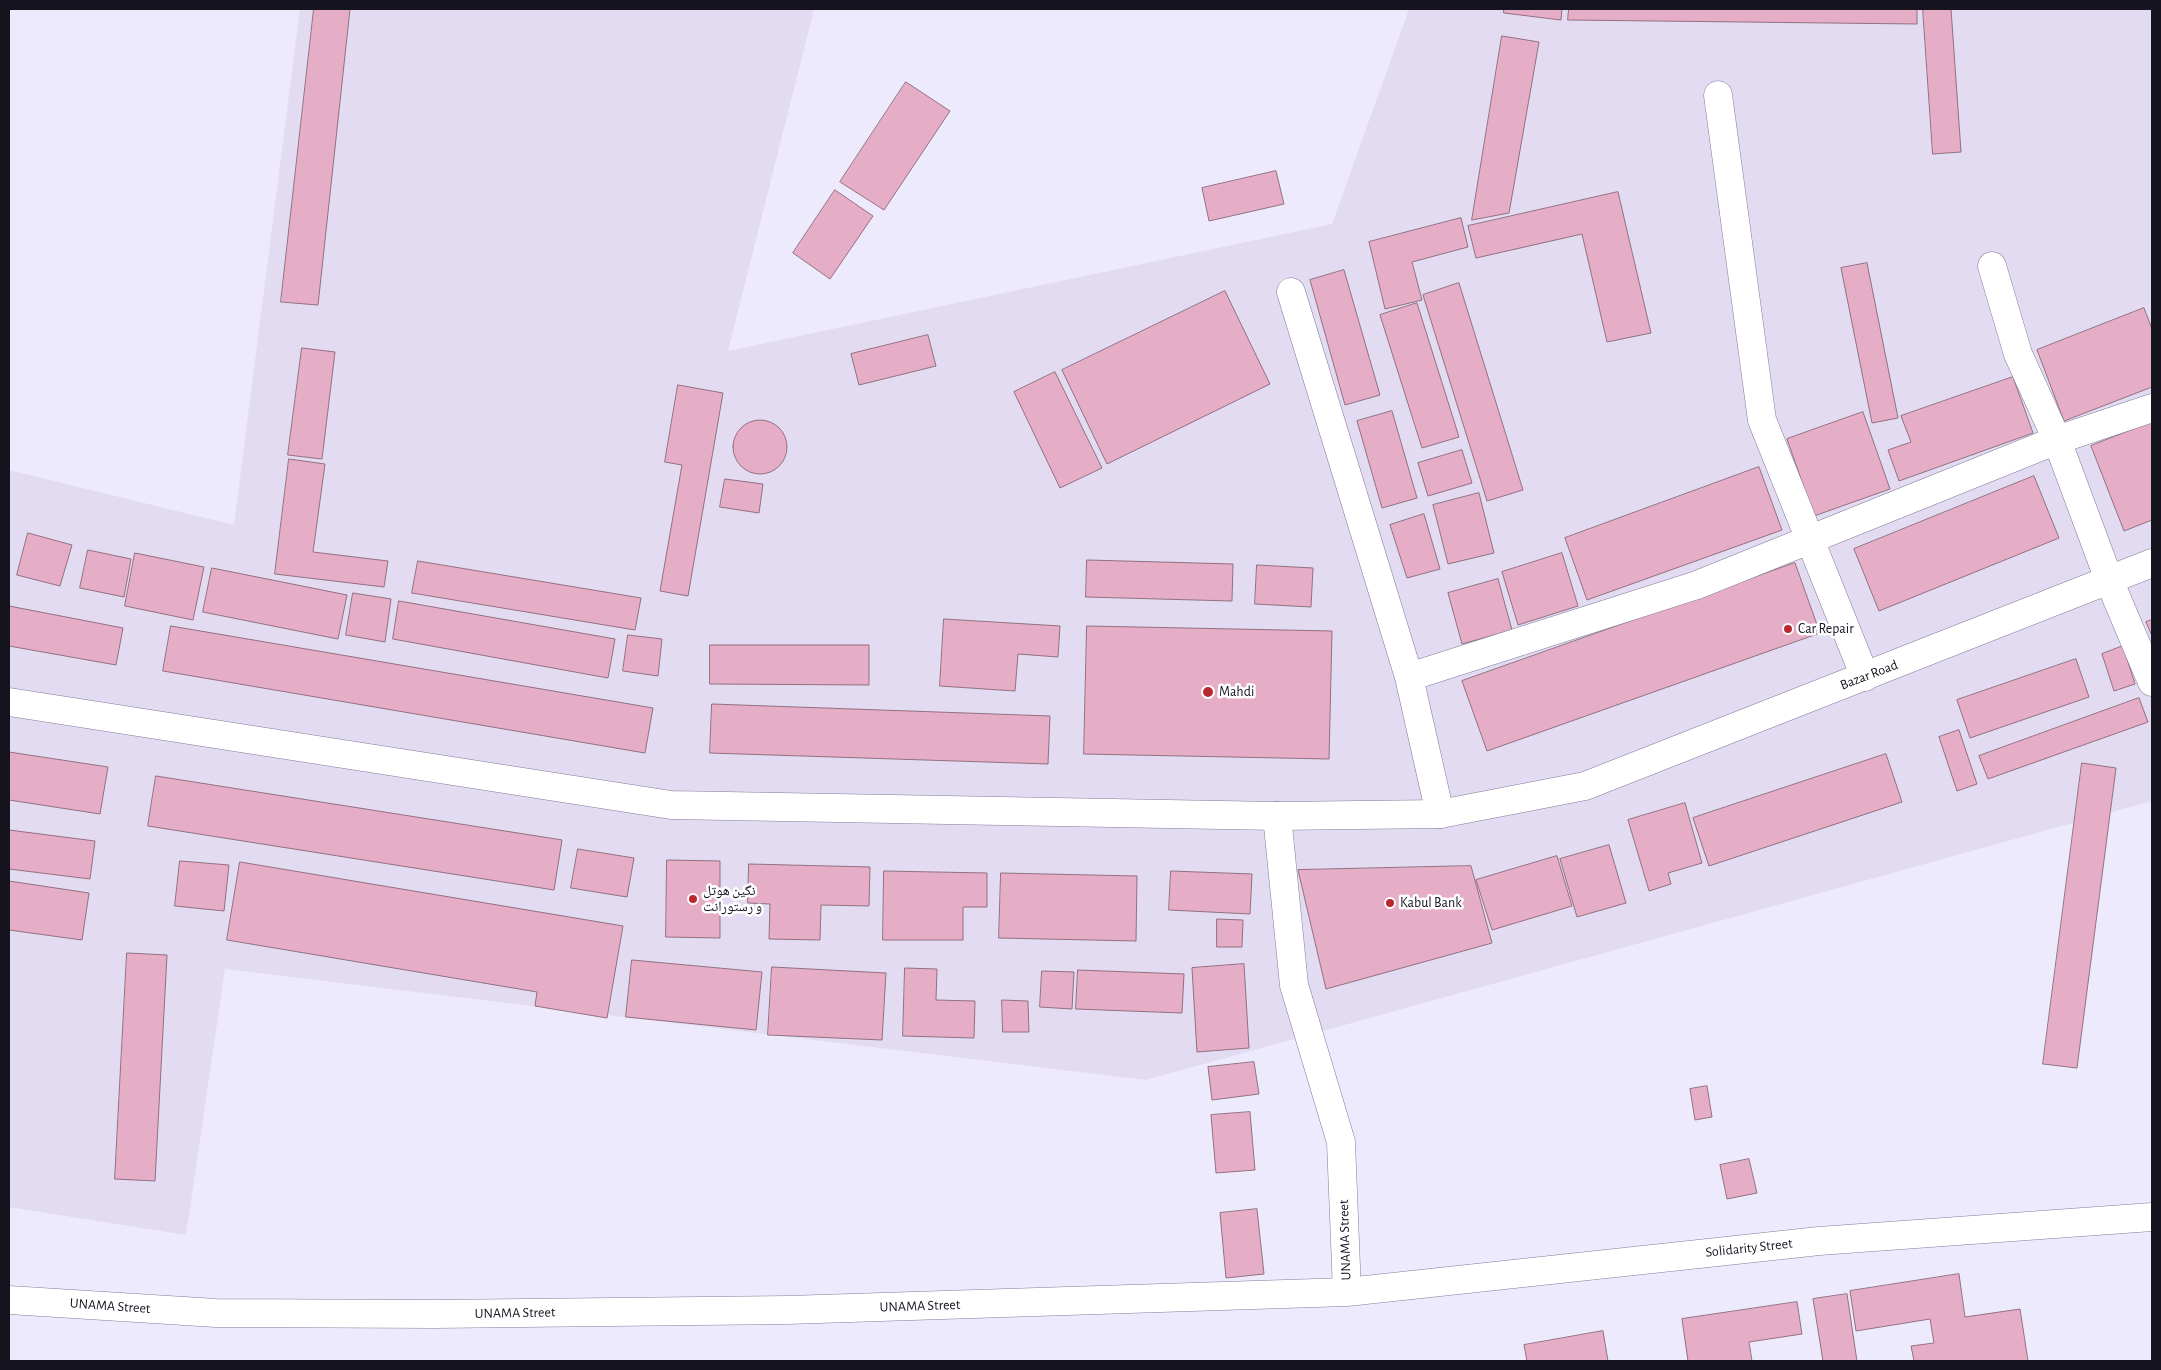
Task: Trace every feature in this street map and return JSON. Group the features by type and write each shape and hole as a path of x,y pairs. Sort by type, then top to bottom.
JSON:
{"street":[{"path":"1718,95 1762,420 1865,677"},
{"path":"1992,266 2018,354 2057,440 2110,580 2152,682"},
{"path":"1291,292 1409,677 1440,814"},
{"path":"1409,677 1697,584 2057,440 2152,408"},
{"name":"Bazar Road","path":"9,702 671,805 1277,816 1440,814 1585,786 2152,564"},
{"name":"UNAMA Street","path":"9,1300 216,1313 445,1314 788,1310 1347,1292 1341,1142 1294,985 1277,816"},
{"name":"Solidarity Street","path":"1347,1292 1819,1241 2152,1217"}],"shaded area":[{"path":"300,9 814,9 728,351 1332,224 1409,9 2152,9 2152,801 1146,1080 225,969 186,1235 9,1207 9,470 234,525"}],"building":[{"path":"314,9 350,9 318,305 281,302"},
{"path":"1504,9 1562,9 1561,20 1504,13"},
{"path":"1569,9 1917,9 1917,24 1568,20"},
{"path":"1923,9 1951,9 1961,152 1933,154"},
{"path":"1502,36 1539,42 1509,213 1472,220"},
{"path":"906,82 950,111 884,210 840,182"},
{"path":"1276,171 1284,204 1209,221 1202,188"},
{"path":"835,190 873,216 830,279 793,253"},
{"path":"1618,192 1651,333 1607,342 1582,234 1476,258 1468,226"},
{"path":"1461,218 1468,247 1412,262 1422,300 1385,309 1369,242"},
{"path":"1867,263 1898,418 1872,423 1841,268"},
{"path":"1344,270 1380,395 1345,405 1310,280"},
{"path":"1459,283 1523,490 1487,501 1423,295"},
{"path":"1225,291 1270,384 1107,464 1062,370"},
{"path":"1417,303 1459,437 1422,448 1380,315"},
{"path":"2144,308 2152,329 2152,387 2064,421 2037,350"},
{"path":"928,335 936,366 859,385 851,354"},
{"path":"302,348 335,352 322,459 288,455"},
{"path":"1055,372 1102,468 1060,488 1014,392"},
{"path":"2013,377 2033,433 1899,481 1888,450 1911,442 1901,416"},
{"path":"678,385 723,393 688,596 660,591 682,465 665,462"},
{"path":"1392,411 1417,498 1382,508 1357,421"},
{"path":"1863,412 1890,489 1814,516 1787,439"},
{"path":"755,420 765,420 775,424 783,432 787,447 783,462 775,470 765,474 755,474 745,470 737,462 733,452 733,442 737,432 745,424"},
{"path":"2152,422 2152,520 2124,531 2091,446"},
{"path":"1462,450 1472,483 1428,496 1418,463"},
{"path":"289,459 325,464 313,552 388,561 384,587 275,574"},
{"path":"1759,467 1782,530 1587,600 1565,538"},
{"path":"2034,476 2059,538 1879,611 1854,549"},
{"path":"725,479 763,484 759,513 720,507"},
{"path":"1479,493 1494,553 1448,564 1433,505"},
{"path":"1424,514 1440,569 1407,578 1390,525"},
{"path":"28,533 72,545 60,586 17,575"},
{"path":"88,550 131,559 124,597 80,588"},
{"path":"135,553 204,567 193,620 125,606"},
{"path":"1562,553 1578,606 1518,625 1502,572"},
{"path":"1087,560 1233,564 1232,601 1086,597"},
{"path":"418,561 641,598 635,630 412,593"},
{"path":"1795,563 1820,633 1487,751 1462,681"},
{"path":"1257,565 1313,568 1311,607 1255,604"},
{"path":"212,568 347,595 338,639 203,612"},
{"path":"1498,579 1512,630 1462,644 1448,593"},
{"path":"353,593 391,599 385,642 346,635"},
{"path":"399,601 615,639 608,678 393,639"},
{"path":"9,606 123,628 116,665 9,646"},
{"path":"944,619 1060,626 1058,657 1018,654 1015,691 940,686"},
{"path":"2152,620 2152,636 2146,622"},
{"path":"171,626 653,708 645,753 163,671"},
{"name":"Mahdi","path":"1087,626 1332,631 1329,759 1084,754"},
{"path":"628,635 662,639 658,676 623,671"},
{"path":"710,645 869,645 869,685 710,684"},
{"path":"2123,646 2135,684 2114,691 2102,654"},
{"path":"2076,659 2089,697 1970,738 1957,700"},
{"path":"2139,698 2148,722 1988,779 1979,756"},
{"path":"712,704 1050,716 1048,764 710,753"},
{"path":"1959,730 1977,784 1957,791 1939,737"},
{"path":"9,752 108,767 100,814 9,800"},
{"path":"1886,754 1902,802 1709,866 1693,818"},
{"path":"2082,763 2116,768 2077,1068 2043,1064"},
{"path":"156,776 562,840 554,890 148,826"},
{"path":"1685,803 1702,863 1668,873 1671,884 1649,891 1628,820"},
{"path":"9,830 95,841 90,879 9,869"},
{"path":"1609,845 1626,903 1577,917 1560,859"},
{"path":"578,849 634,858 627,897 571,888"},
{"path":"1557,856 1572,906 1492,930 1476,880"},
{"name":"نگین هوتل و رستورانت","path":"667,860 720,861 720,938 666,937"},
{"path":"180,861 229,865 224,911 175,906"},
{"path":"240,862 623,926 607,1018 535,1006 537,992 227,940"},
{"path":"749,864 870,867 869,906 821,905 820,940 769,939 770,904 748,903"},
{"path":"1471,866 1492,943 1326,989 1298,870"},
{"path":"884,871 987,873 987,907 963,907 963,940 883,940"},
{"path":"1171,871 1252,874 1250,914 1169,910"},
{"path":"1001,873 1137,876 1136,941 999,938"},
{"path":"9,881 89,893 82,940 9,930"},
{"path":"1217,919 1243,920 1242,947 1217,947"},
{"path":"127,953 167,955 155,1181 115,1179"},
{"path":"632,960 762,972 756,1030 626,1017"},
{"path":"1244,964 1249,1048 1197,1052 1192,968"},
{"path":"772,967 886,973 882,1040 768,1035"},
{"path":"905,968 937,969 936,1000 975,1001 974,1038 903,1036"},
{"path":"1078,970 1184,974 1182,1013 1076,1009"},
{"path":"1042,971 1074,972 1072,1009 1040,1007"},
{"path":"1002,1000 1028,1001 1029,1032 1003,1032"},
{"path":"1254,1062 1259,1094 1212,1100 1208,1067"},
{"path":"1707,1086 1712,1117 1695,1120 1690,1089"},
{"path":"1250,1112 1255,1170 1216,1173 1211,1115"},
{"path":"1749,1159 1757,1193 1727,1199 1720,1165"},
{"path":"1257,1209 1264,1274 1226,1278 1220,1213"},
{"path":"1959,1274 1965,1317 2020,1309 2028,1361 1914,1361 1911,1346 1934,1343 1930,1319 1856,1331 1850,1291"},
{"path":"1847,1294 1857,1361 1823,1361 1813,1299"},
{"path":"1797,1302 1802,1334 1749,1342 1752,1361 1688,1361 1682,1319"},
{"path":"1603,1331 1608,1361 1527,1361 1524,1345"}],"place":[{"name":"Car Repair","path":"1788,629"},
{"name":"Mahdi","path":"1208,692"},
{"name":"نگین هوتل و رستورانت","path":"693,899"},
{"name":"Kabul Bank","path":"1390,903"}]}
